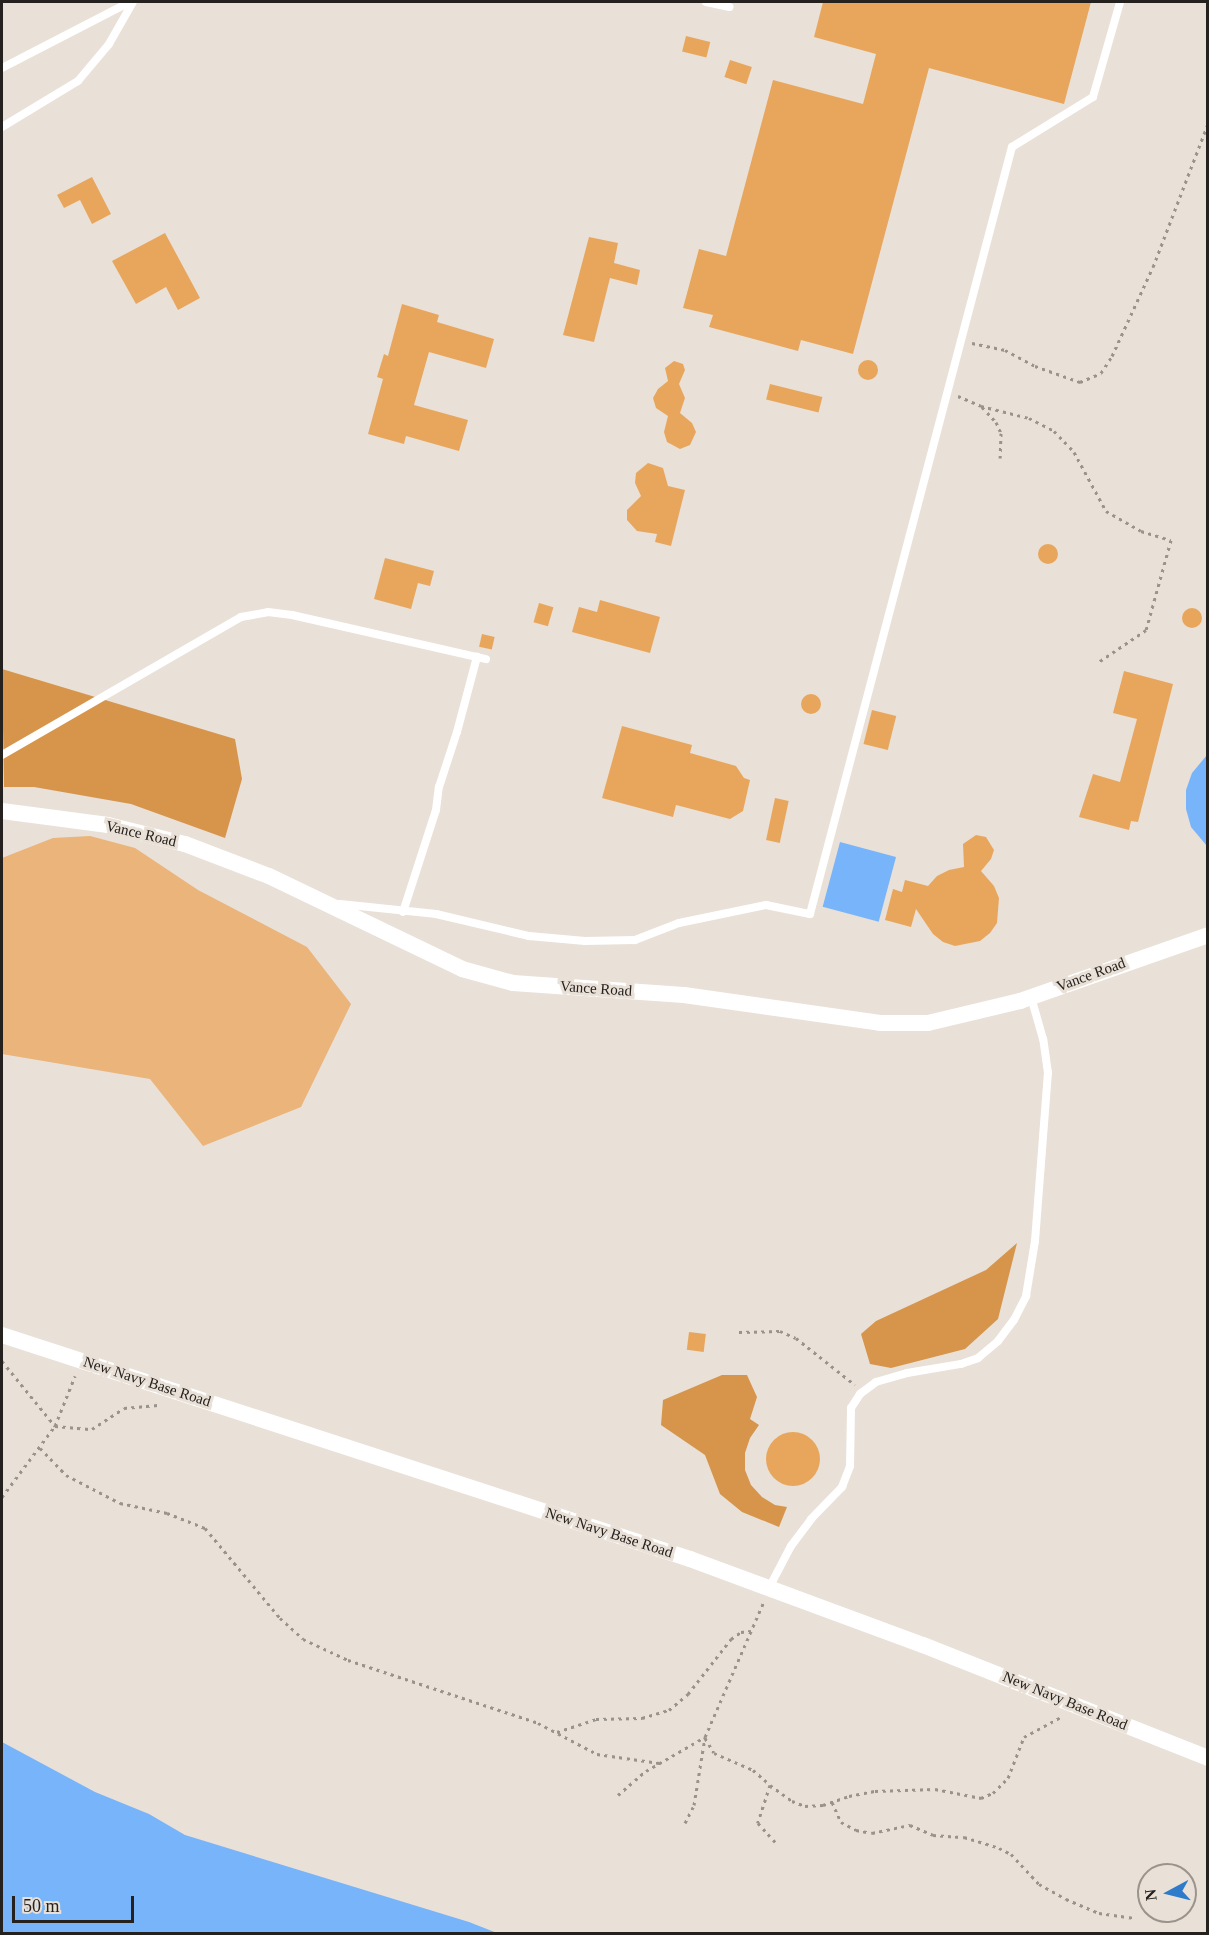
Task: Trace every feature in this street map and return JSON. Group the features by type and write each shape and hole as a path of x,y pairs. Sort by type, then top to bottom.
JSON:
{"street":[{"name":"Vance Road","path":"2,811 108,825 184,844 269,876 331,903 462,969 513,983 684,995 880,1023 928,1023 1031,997 1208,935"},
{"name":"New Navy Base Road","path":"2,1335 679,1556 1081,1707 1208,1758"}],"lane":[{"path":"2,68 131,2"},
{"path":"2,127 78,81 109,44 131,2"},
{"path":"706,2 729,7"},
{"path":"331,903 436,914 529,936 585,940 635,939 679,923 766,904 810,914 1012,147 1093,97 1120,2"},
{"path":"2,755 241,617 268,612 292,615 481,658 439,787 436,810 403,912"},
{"path":"769,1588 791,1546 811,1519 842,1487 850,1466 851,1408 863,1392 876,1382 907,1373 961,1364 978,1358 998,1341 1014,1320 1026,1296 1035,1241 1048,1073 1043,1039 1031,997"}],"path":[{"path":"962,341 1005,350 1035,366 1080,382 1101,373 1112,356 1153,267 1208,124"},
{"path":"948,392 981,406 1029,418 1054,431 1074,452 1106,511 1141,531 1171,540 1146,630 1096,663"},
{"path":"981,406 996,422 1001,433 1000,458"},
{"path":"739,1332 780,1331 796,1338 863,1392"},
{"path":"2,1497 55,1426 81,1360"},
{"path":"2,1361 55,1426 92,1429 124,1408 172,1404"},
{"path":"40,1448 66,1475 120,1503 167,1513 206,1528 280,1618 303,1639 348,1660 538,1723 597,1754 659,1763"},
{"path":"685,1823 694,1805 705,1737 769,1588"},
{"path":"557,1732 596,1719 642,1718 669,1710 688,1694 730,1639 741,1632 751,1631"},
{"path":"705,1737 714,1753 753,1770 792,1801 805,1806 875,1791 906,1792 935,1789 981,1798 993,1793 1008,1778 1024,1737 1081,1707"},
{"path":"618,1795 659,1763 705,1737"},
{"path":"770,1785 758,1823 777,1844"},
{"path":"832,1802 842,1822 856,1830 872,1833 910,1825 933,1835 964,1837 999,1848 1011,1854 1039,1884 1066,1899 1099,1913 1133,1918"}],"shaded area":[{"path":"2,669 235,739 242,779 225,838 131,804 34,787 4,787"},
{"path":"90,836 135,848 198,890 307,947 351,1004 301,1107 203,1146 150,1079 2,1054 2,858 53,838"},
{"path":"1017,1243 998,1319 965,1349 891,1368 870,1364 861,1334 876,1321 986,1270"},
{"path":"722,1375 747,1375 757,1397 750,1419 759,1425 750,1438 745,1453 745,1470 751,1485 762,1497 775,1505 787,1507 779,1527 742,1512 720,1494 705,1455 661,1425 663,1400"}],"water":[{"path":"1207,755 1207,846 1191,827 1186,809 1186,790 1192,773"},
{"path":"840,842 896,857 879,922 823,907"},
{"path":"2,1742 95,1792 149,1814 185,1835 469,1922 497,1933 2,1933"}],"building":[{"path":"823,2 1091,2 1064,104 929,68 853,354 801,340 798,351 709,327 713,315 683,308 699,249 726,256 773,80 863,104 876,54 814,37"},
{"path":"686,36 710,42 706,58 682,52"},
{"path":"730,60 752,67 746,84 724,77"},
{"path":"92,177 111,214 92,224 80,200 64,208 57,195"},
{"path":"165,233 200,298 178,310 166,287 136,304 112,261"},
{"path":"589,237 618,243 614,263 640,270 637,285 610,278 594,342 563,335"},
{"path":"402,304 439,315 437,322 494,339 486,368 429,352 414,405 468,420 459,451 406,436 404,444 368,434 383,379 377,377 384,354 388,356"},
{"path":"868,360 875,363 878,370 875,377 868,380 861,377 858,370 861,363"},
{"path":"674,361 683,364 685,370 679,384 685,398 680,413 692,423 696,432 690,445 680,449 667,442 664,432 668,416 656,408 653,398 658,389 668,381 665,368"},
{"path":"770,384 822,397 819,413 766,400"},
{"path":"648,463 663,468 668,486 685,490 671,546 655,542 657,534 637,531 627,520 627,510 641,496 635,483 636,473"},
{"path":"1048,544 1055,547 1058,554 1055,561 1048,564 1041,561 1038,554 1041,547"},
{"path":"385,558 434,571 430,586 418,583 411,609 374,599"},
{"path":"600,600 660,617 650,653 572,632 579,607 597,612"},
{"path":"539,603 553,607 548,626 533,622"},
{"path":"1192,608 1199,611 1202,618 1199,625 1192,628 1185,625 1182,618 1185,611"},
{"path":"482,634 495,637 492,650 479,647"},
{"path":"1124,671 1173,684 1138,822 1131,821 1129,830 1079,817 1093,774 1120,782 1137,719 1113,713"},
{"path":"811,694 818,697 821,704 818,711 811,714 804,711 801,704 804,697"},
{"path":"872,710 896,716 888,750 864,744"},
{"path":"622,726 692,745 690,753 736,766 744,778 750,780 743,811 730,819 676,805 673,817 602,798"},
{"path":"775,798 789,801 780,843 766,840"},
{"path":"976,835 986,837 994,850 991,859 981,871 994,886 999,898 997,923 990,933 980,941 955,946 943,942 933,934 916,909 911,927 885,920 893,889 902,892 905,880 928,886 937,876 949,870 964,867 963,844"},
{"path":"689,1332 706,1334 704,1352 687,1350"},
{"path":"788,1432 798,1432 808,1436 816,1444 820,1459 816,1474 808,1482 798,1486 788,1486 778,1482 770,1474 766,1464 766,1454 770,1444 778,1436"}]}
